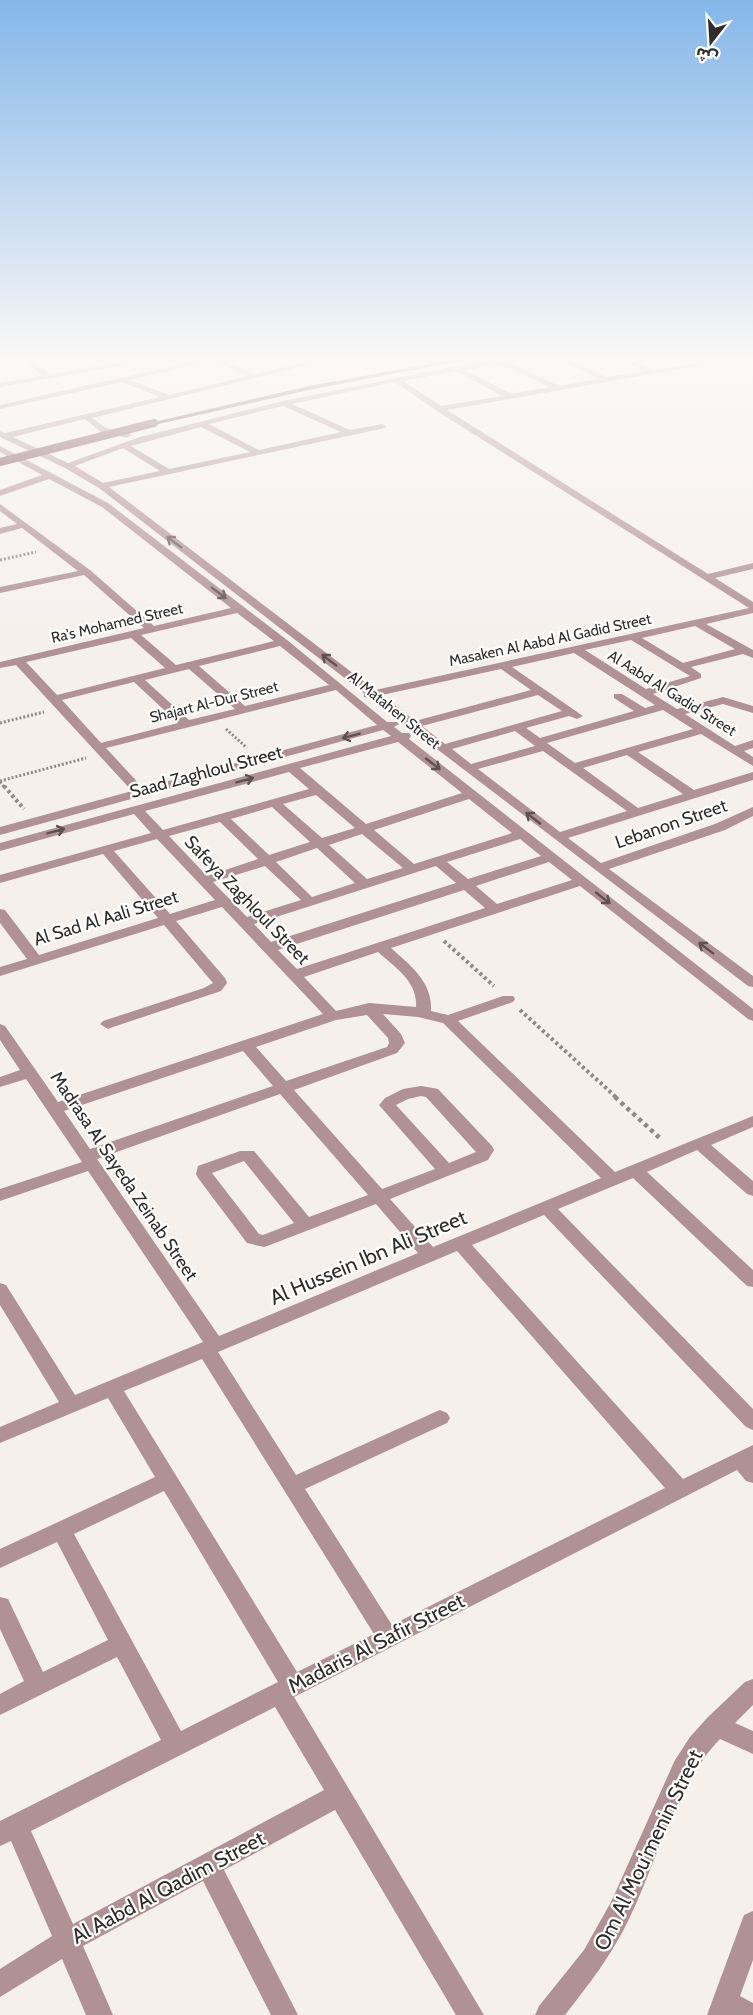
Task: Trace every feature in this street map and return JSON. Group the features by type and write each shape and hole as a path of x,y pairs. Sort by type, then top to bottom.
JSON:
{"main road":[{"path":"0,462 35,453"}],"street":[{"name":"Al Matahen Street","path":"8,453 105,505 283,642 399,737 753,1016"},
{"name":"Al Matahen Street","path":"40,453 102,486 598,868 753,983"},
{"path":"68,466 103,453"},
{"path":"137,453 168,472"},
{"path":"102,486 259,453"},
{"path":"510,453 753,606"},
{"path":"0,493 51,475"},
{"path":"0,507 86,572 152,630"},
{"path":"0,531 24,525"},
{"path":"707,577 753,566"},
{"path":"0,590 86,572"},
{"name":"Ra's Mohamed Street","path":"0,665 241,609"},
{"name":"Masaken Al Aabd Al Gadid Street","path":"354,698 753,610"},
{"path":"697,623 749,652"},
{"path":"134,634 173,669"},
{"path":"633,636 683,666 695,674 696,678 644,693"},
{"path":"58,703 136,678 283,642"},
{"name":"Al Aabd Al Gadid Street","path":"575,650 753,762"},
{"path":"683,666 749,652"},
{"path":"19,661 141,793"},
{"path":"191,665 243,710"},
{"path":"502,665 592,726"},
{"path":"136,678 186,724"},
{"name":"Shajart Al-Dur Street","path":"101,750 186,724 338,686"},
{"path":"414,726 540,691"},
{"path":"618,696 643,712"},
{"path":"675,713 727,699 739,702 753,710"},
{"path":"469,768 592,726 664,706"},
{"path":"442,748 571,712"},
{"name":"Saad Zaghloul Street","path":"0,831 386,726 414,726"},
{"name":"Saad Zaghloul Street","path":"0,847 399,737 414,726"},
{"path":"517,727 636,812"},
{"path":"573,767 702,730"},
{"path":"734,750 753,744"},
{"path":"628,751 693,795"},
{"path":"291,767 412,869"},
{"path":"558,837 753,777"},
{"path":"0,879 319,790"},
{"path":"204,881 471,794"},
{"path":"274,802 364,884"},
{"name":"Safeya Zaghloul Street","path":"136,809 333,1016"},
{"name":"Lebanon Street","path":"598,868 720,827 753,811"},
{"path":"222,817 310,902"},
{"path":"244,923 522,834"},
{"path":"105,849 218,978 219,983 209,992 108,1024"},
{"path":"268,948 551,856"},
{"path":"438,861 495,909"},
{"path":"294,975 582,881"},
{"name":"Al Sad Al Aali Street","path":"0,972 224,902"},
{"path":"0,913 36,961"},
{"path":"381,947 418,983 424,992 426,1002 423,1012"},
{"path":"447,1020 508,999"},
{"path":"0,1195 284,1088 393,1050 397,1043 396,1036 369,1008"},
{"path":"54,1109 333,1016 369,1008 396,1008 423,1012 447,1020 612,1179"},
{"name":"Madrasa Al Sayeda Zeinab Street","path":"0,1029 89,1160 210,1347 292,1486 388,1637"},
{"path":"246,1045 430,1255"},
{"path":"0,1082 29,1072"},
{"path":"306,1225 248,1155 204,1170 204,1174 256,1241 264,1241 306,1225 379,1197 446,1171 482,1156 486,1149 429,1090 419,1090 388,1102 388,1107 446,1171"},
{"name":"Al Hussein Ibn Ali Street","path":"0,1435 753,1120"},
{"path":"699,1143 753,1190"},
{"path":"635,1170 753,1281"},
{"path":"546,1207 753,1422"},
{"path":"460,1243 680,1490"},
{"path":"0,1290 71,1405"},
{"path":"112,1388 168,1480 286,1689 339,1794 471,2015"},
{"path":"292,1486 440,1418"},
{"name":"Madaris Al Safir Street","path":"8,1830 680,1490 749,1462"},
{"path":"0,1559 168,1480"},
{"path":"61,1530 176,1745"},
{"path":"0,1606 38,1686"},
{"path":"0,1705 122,1644"},
{"name":"Om Al Mou'menin Street","path":"548,2015 593,1959 620,1911 683,1768 698,1745 753,1689"},
{"path":"716,1725 753,1743"},
{"name":"Al Aabd Al Qadim Street","path":"1,1979 339,1794"},
{"path":"8,1830 67,1941 100,2015"},
{"path":"208,1865 285,2015"},
{"path":"748,2015 722,2008 753,1924"}],"path":[{"path":"0,560 55,548"},
{"path":"0,723 58,703"},
{"path":"213,718 261,760"},
{"path":"35,821 0,782 101,750"},
{"path":"432,930 676,1153"}]}
